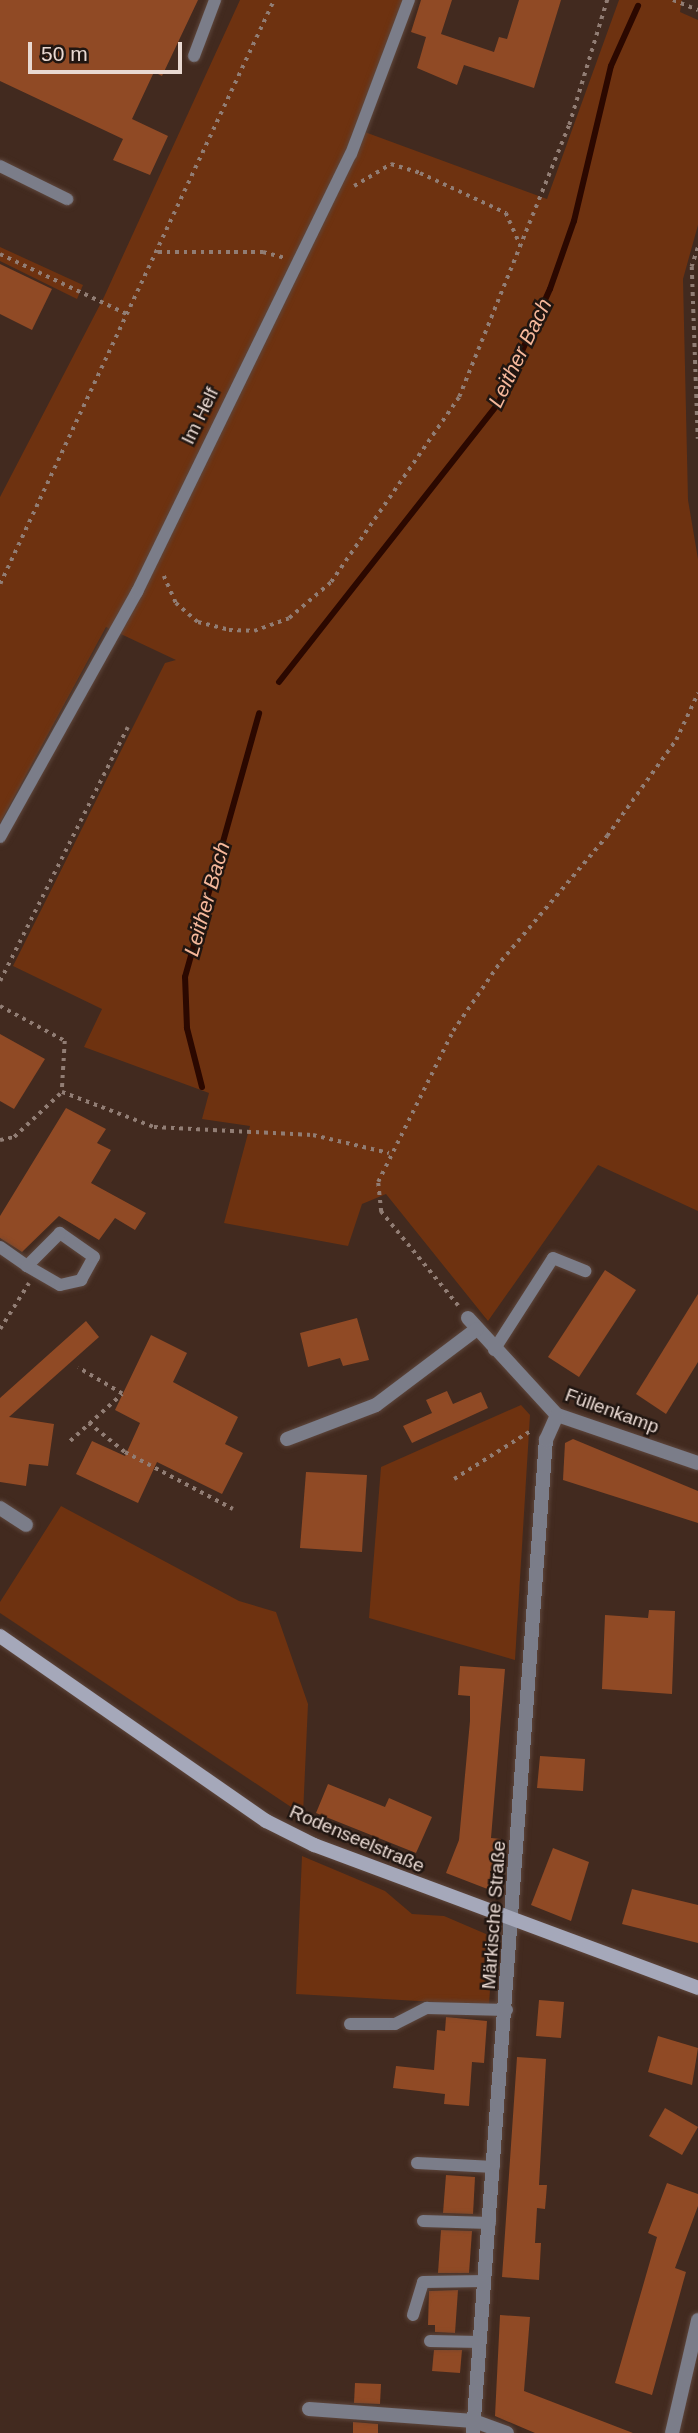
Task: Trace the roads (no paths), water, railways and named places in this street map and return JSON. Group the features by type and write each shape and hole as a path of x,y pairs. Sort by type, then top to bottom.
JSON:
{"main road":[{"name":"Rodenseelstraße","path":"0,1636 267,1821 512,1921 698,1988"}],"street":[{"name":"Füllenkamp","path":"287,1439 376,1405 472,1323 494,1350 557,1415 698,1463"},
{"name":"Märkische Straße","path":"474,2427 507,2010 546,1440 557,1415"},
{"path":"0,1508 26,1525"},
{"path":"672,2433 698,2320"},
{"path":"309,2409 507,2433"}],"lane":[{"path":"194,56 215,0"},
{"name":"Im Helf","path":"0,837 137,592 351,153 409,0"},
{"path":"0,166 66,200"},
{"path":"0,1247 31,1269 60,1285 81,1280 94,1257 60,1233 31,1269"},
{"path":"494,1350 553,1258 585,1271"},
{"path":"350,2024 395,2024 427,2008 507,2010"},
{"path":"417,2163 494,2167"},
{"path":"423,2221 490,2223"},
{"path":"413,2315 423,2282 485,2281"},
{"path":"430,2341 480,2342"}],"waterway":[{"name":"Leither Bach","path":"279,682 498,404 550,289 574,221 611,66 638,6"},
{"name":"Leither Bach","path":"202,1087 187,1028 185,977 259,713"}]}
